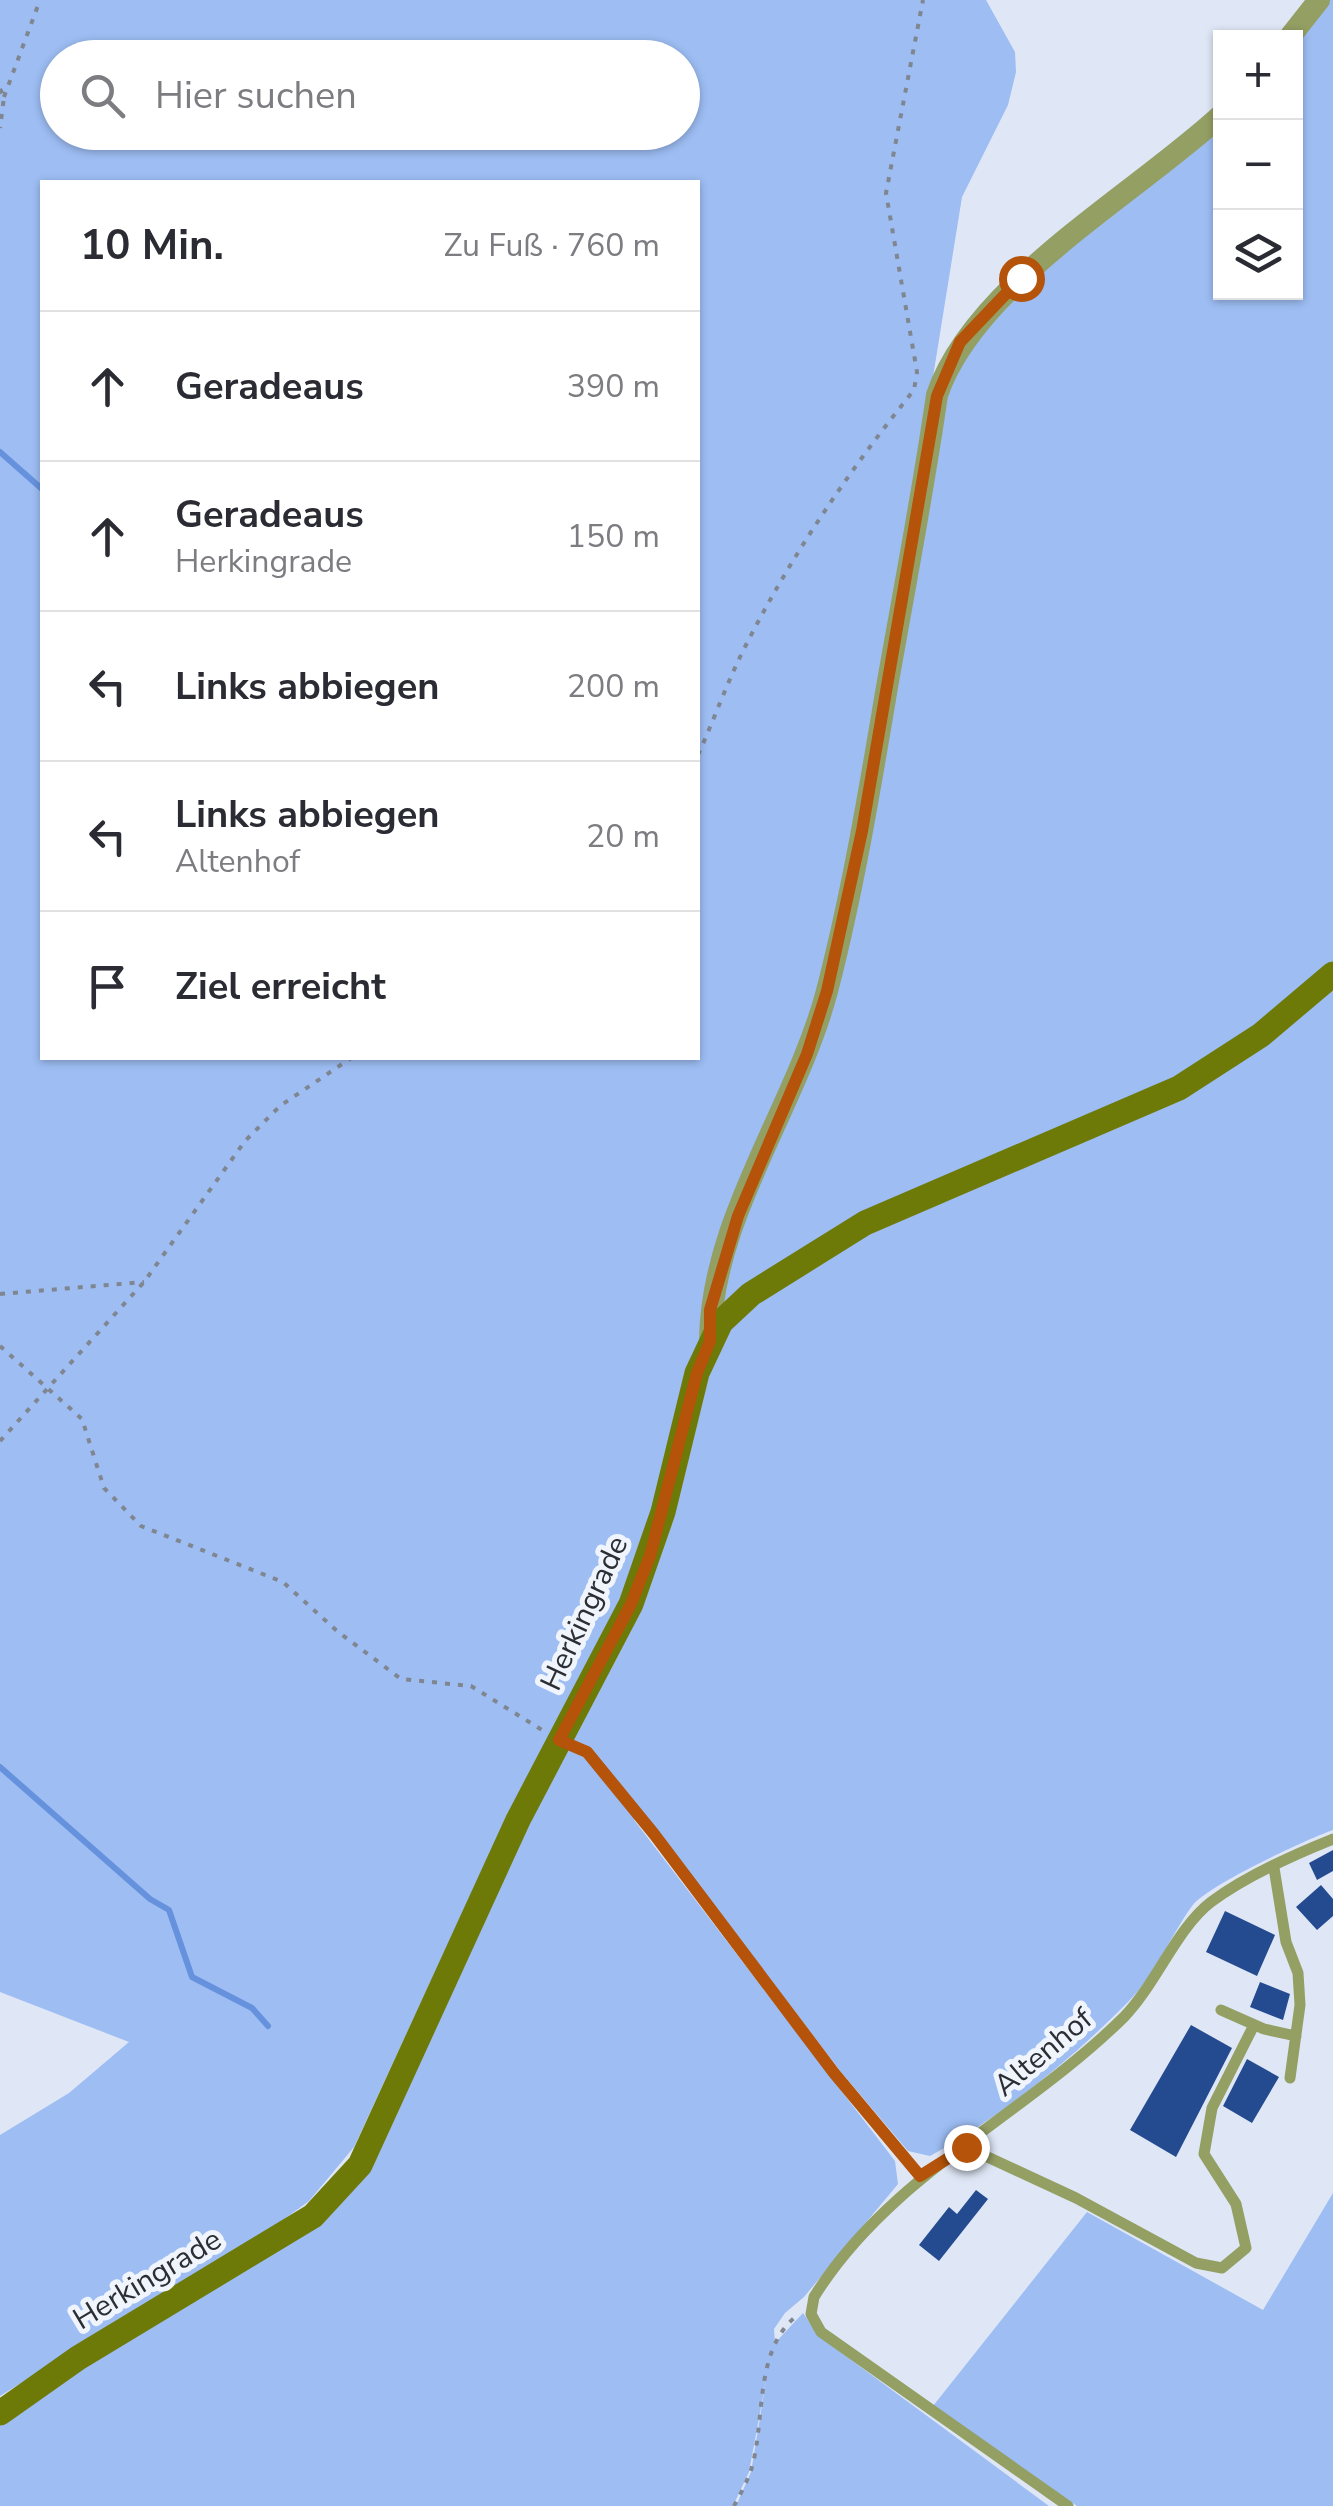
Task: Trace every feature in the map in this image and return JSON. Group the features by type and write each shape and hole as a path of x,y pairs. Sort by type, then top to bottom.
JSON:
{"main road":[{"name":"Herkingrade","path":"0,2413 78,2358 289,2232 349,2180 381,2126 518,1820 631,1604 650,1556 697,1373 721,1322 751,1294 841,1237 924,1195 1123,1115 1179,1088 1262,1035 1333,974"}],"street":[{"path":"1295,30 1319,0"},
{"path":"710,1341 710,1310 738,1216 807,1054 827,991 862,831 937,396 946,370 982,316 1021,278 1215,120"}],"lane":[{"path":"559,1740 587,1752 654,1834 834,2073 920,2176"},
{"name":"Altenhof","path":"811,2309 817,2291 920,2176 966,2147 1124,2017 1154,1982 1200,1912 1333,1839"},
{"path":"1274,1868 1286,1942 1298,1973 1290,2078"},
{"path":"1221,2010 1254,2025 1296,2036"},
{"path":"966,2147 1076,2198 1196,2263 1222,2268 1246,2248 1236,2204 1204,2154 1206,2128 1254,2025"},
{"path":"811,2309 820,2332 1068,2506"}],"path":[{"path":"0,128 4,97 40,0"},
{"path":"700,750 740,657 844,479 914,390 917,372 886,193 923,0"},
{"path":"0,90 4,97"},
{"path":"0,1440 49,1392 144,1282 245,1141 280,1106 348,1060"},
{"path":"0,1294 144,1282"},
{"path":"0,1346 82,1419 104,1488 141,1526 283,1582 337,1631 401,1679 419,1684 437,1681 470,1686 559,1740"},
{"path":"734,2506 750,2472 776,2344 793,2318 811,2309"}],"shaded area":[{"path":"0,0 986,0 1015,52 1016,72 1008,105 962,197 933,377 940,395 983,319 1213,127 1213,300 1303,300 1302,30 1323,0 1333,0 1333,969 1125,1120 1333,980 1333,1830 1258,1864 1201,1897 1139,1990 1107,2023 1009,2105 930,2156 908,2151 841,2072 640,1808 634,1820 895,2161 898,2184 804,2297 785,2313 774,2329 775,2343 803,2313 820,2337 1049,2506 736,2506 751,2472 767,2375 749,2472 733,2506 0,2506 0,2424 83,2365 344,2199 515,1799 354,2147 309,2201 268,2231 0,2396 0,2135 69,2093 129,2042 0,1992"},
{"path":"1333,2193 1333,2506 1077,2506 933,2406 1087,2212 1263,2310"}],"building":[{"path":"1333,1850 1333,1871 1317,1880 1309,1863"},
{"path":"1321,1885 1333,1899 1333,1916 1317,1930 1296,1907"},
{"path":"1225,1911 1275,1935 1257,1976 1206,1952"},
{"path":"1260,1982 1290,1994 1283,2020 1250,2007"},
{"path":"1191,2025 1232,2048 1176,2157 1130,2130"},
{"path":"1247,2059 1279,2077 1252,2123 1223,2106"},
{"path":"976,2190 988,2199 939,2261 919,2245 949,2207 957,2214"}],"waterway":[{"path":"0,452 40,487"},
{"path":"0,1767 150,1899 169,1910 192,1977 252,2008 268,2026"}],"route":[{"path":"966,2147 920,2176 834,2073 654,1834 587,1752 559,1740 631,1604 650,1556 697,1373 710,1341 710,1310 738,1216 807,1054 827,991 862,831 937,396 960,342 1021,278"}]}
